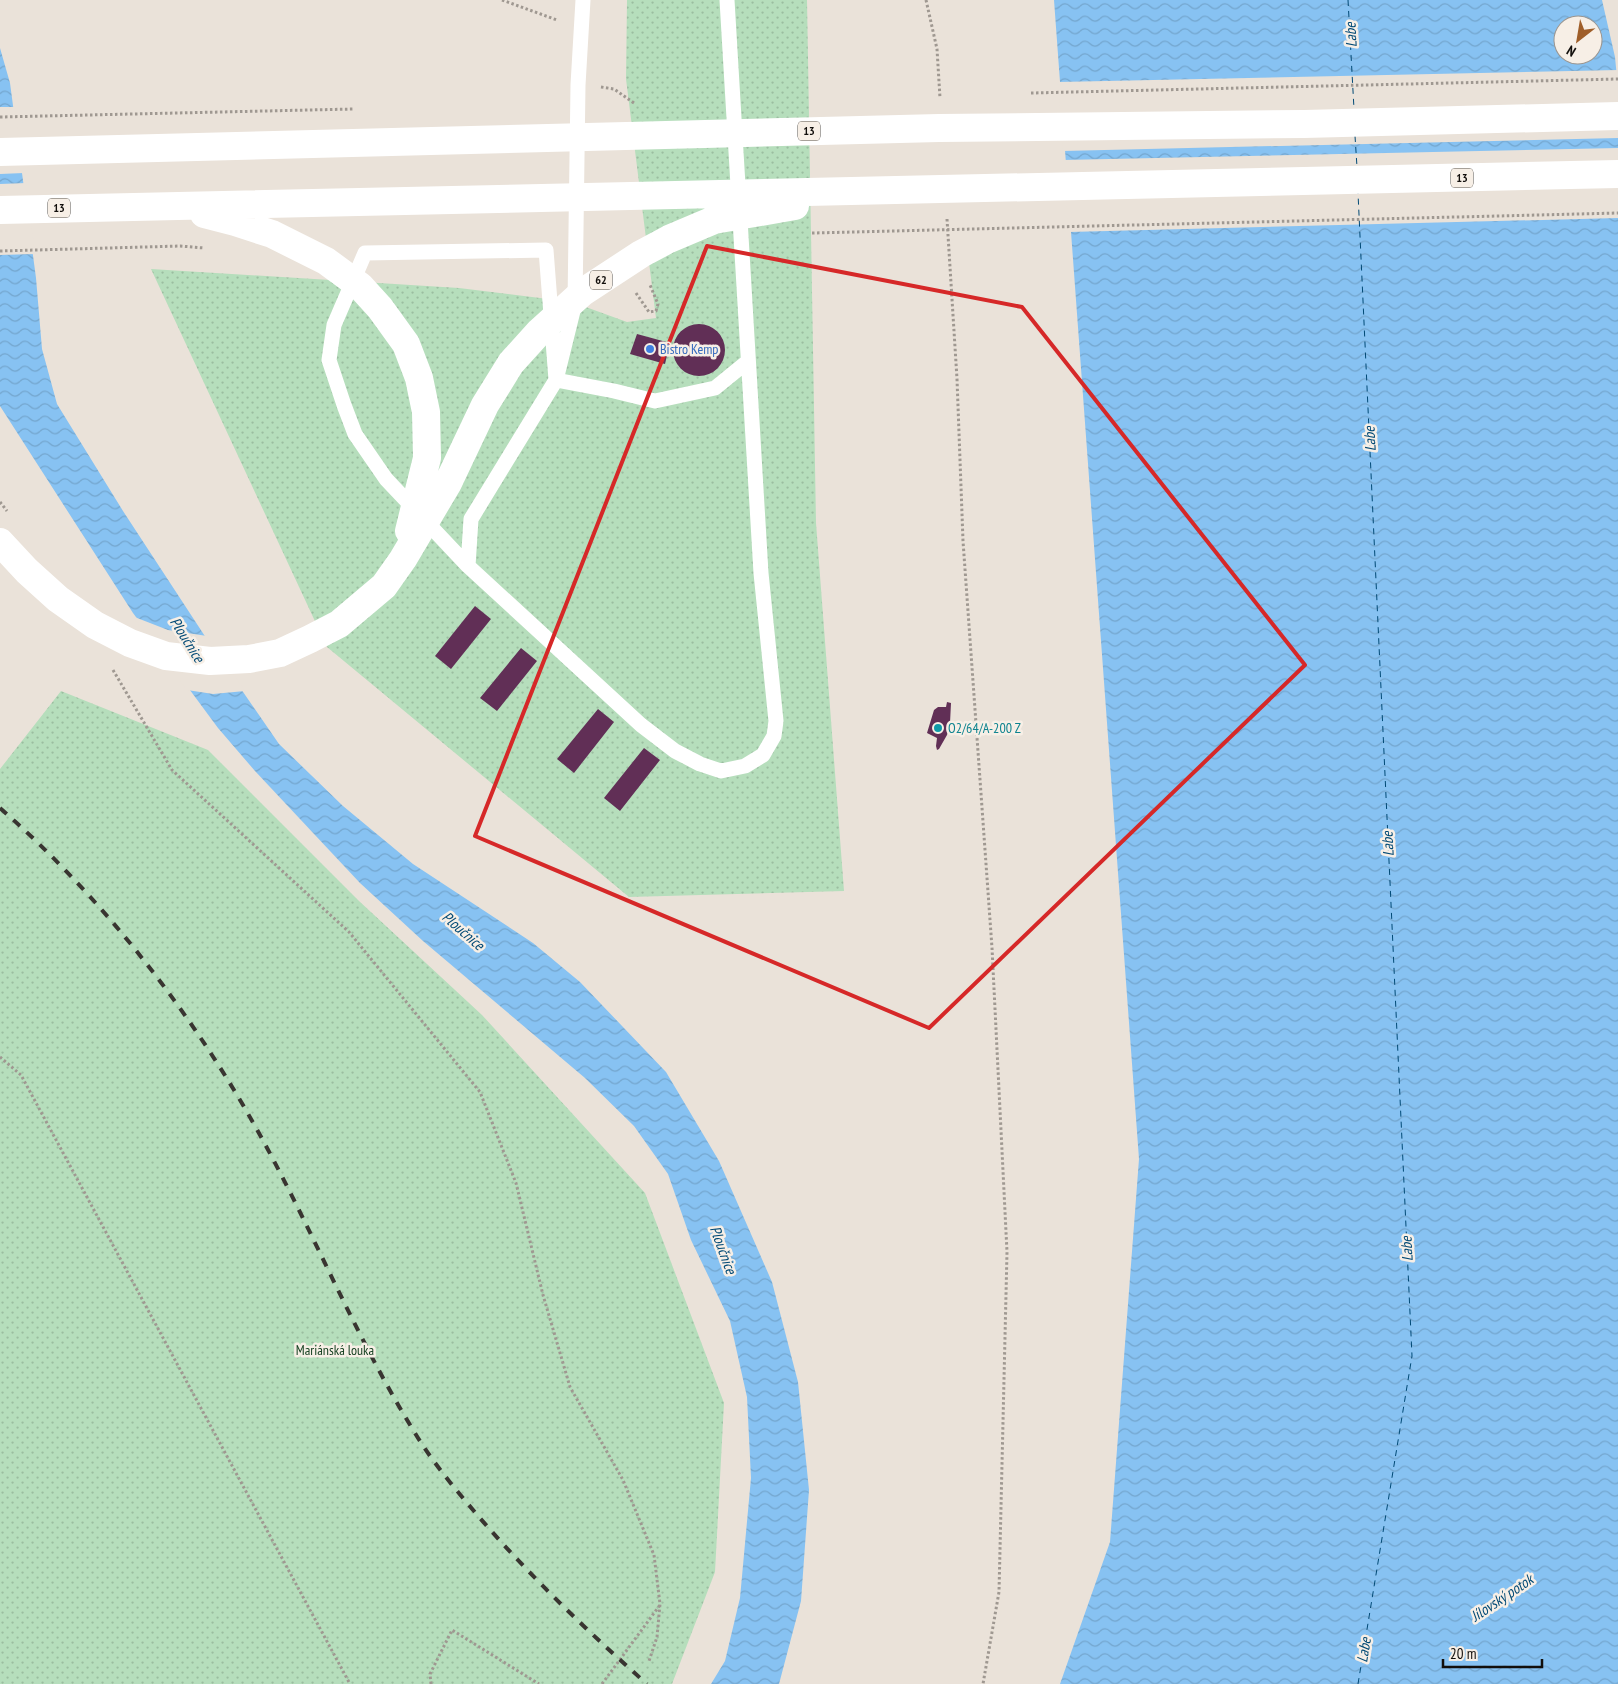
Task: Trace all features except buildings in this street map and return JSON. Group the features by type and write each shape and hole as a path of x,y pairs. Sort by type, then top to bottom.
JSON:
{"main road":[{"name":"13","path":"0,152 939,128 1304,124 1618,116"},
{"name":"13","path":"0,210 1618,174"},
{"name":"62","path":"0,542 52,594 95,625 130,643 166,656 210,661 257,658 280,653 339,624 384,586 403,559 448,483 485,405 511,363 540,331 583,292 641,254 669,239 714,220 778,208 930,188"},
{"path":"118,207 158,207 197,212 272,234 326,261 360,286 380,308 406,344 419,378 426,412 427,458 403,559"}],"lane":[{"path":"468,566 471,519 556,380 575,303 578,85 583,0"},
{"path":"556,380 546,250 365,253 334,325 329,360 356,434 386,479 468,566 641,725 675,751 700,764 721,771 745,766 762,755 774,736 776,721 760,573 726,0"},
{"path":"556,380 655,401 715,388 747,362"}],"path":[{"path":"502,0 581,29"},
{"path":"926,0 937,49 941,107"},
{"path":"578,85 614,89 634,103"},
{"path":"805,233 1618,213"},
{"path":"947,214 957,379 963,540 992,948 1007,1252 999,1592 983,1684"},
{"path":"633,287 647,310 653,312 658,308 658,304 649,284"},
{"path":"172,770 349,932 480,1092 516,1183 543,1295 570,1387 623,1480 654,1555 660,1604 657,1636 649,1661"},
{"path":"0,1057 20,1075 350,1684"},
{"path":"602,1684 660,1604"},
{"path":"431,1684 430,1674 452,1630 478,1644 539,1684"}],"highlighted area":[{"path":"707,246 1022,307 1305,665 929,1028 475,836"}],"green space":[{"path":"627,0 807,0 816,523 844,891 629,897 327,647 151,269 459,288 572,302 627,322 656,318 626,79"},
{"name":"Mariánská louka","path":"61,691 208,750 359,901 482,1015 645,1193 724,1403 715,1572 672,1684 0,1684 0,769"}],"water":[{"path":"1054,0 1602,0 1615,57 1618,88 1618,1684 1060,1684 1110,1542 1139,1159"},
{"name":"Ploučnice","path":"0,48 10,83 36,278 42,349 57,404 123,511 212,647 279,744 343,806 413,864 533,943 580,982 666,1072 719,1161 772,1282 798,1382 809,1490 801,1601 779,1684 711,1684 725,1661 740,1598 751,1478 747,1397 730,1321 691,1240 668,1174 634,1126 585,1078 423,941 360,883 255,771 218,728 133,613 0,406"}],"pier":[{"path":"1618,70 1618,138 1063,151 1058,82"},
{"path":"0,107 15,107 24,173 0,174"},
{"path":"1618,148 1618,218 1069,232 1063,160"},
{"path":"26,183 35,254 0,255 0,184"},
{"path":"132,616 168,630 207,636 245,691 213,694 187,690"}],"ferry route":[{"path":"1348,0 1354,109"},
{"path":"1355,136 1357,167"},
{"path":"1358,193 1412,1356 1358,1684"}],"railway":[{"path":"0,808 38,843 110,919 176,1002 206,1046 234,1090 280,1172 373,1360 437,1466 479,1517 539,1582 581,1624 647,1684"}],"place":[{"name":"Bistro Kemp","path":"650,349"},
{"name":"O2/64/A-200 Z","path":"938,728"}],"water label":[{"name":"Labe","path":"1351,35"},
{"name":"Labe","path":"1370,439"},
{"name":"Labe","path":"1388,844"},
{"name":"Labe","path":"1407,1249"},
{"name":"Jílovský potok","path":"1502,1598"},
{"name":"Labe","path":"1364,1650"}]}
